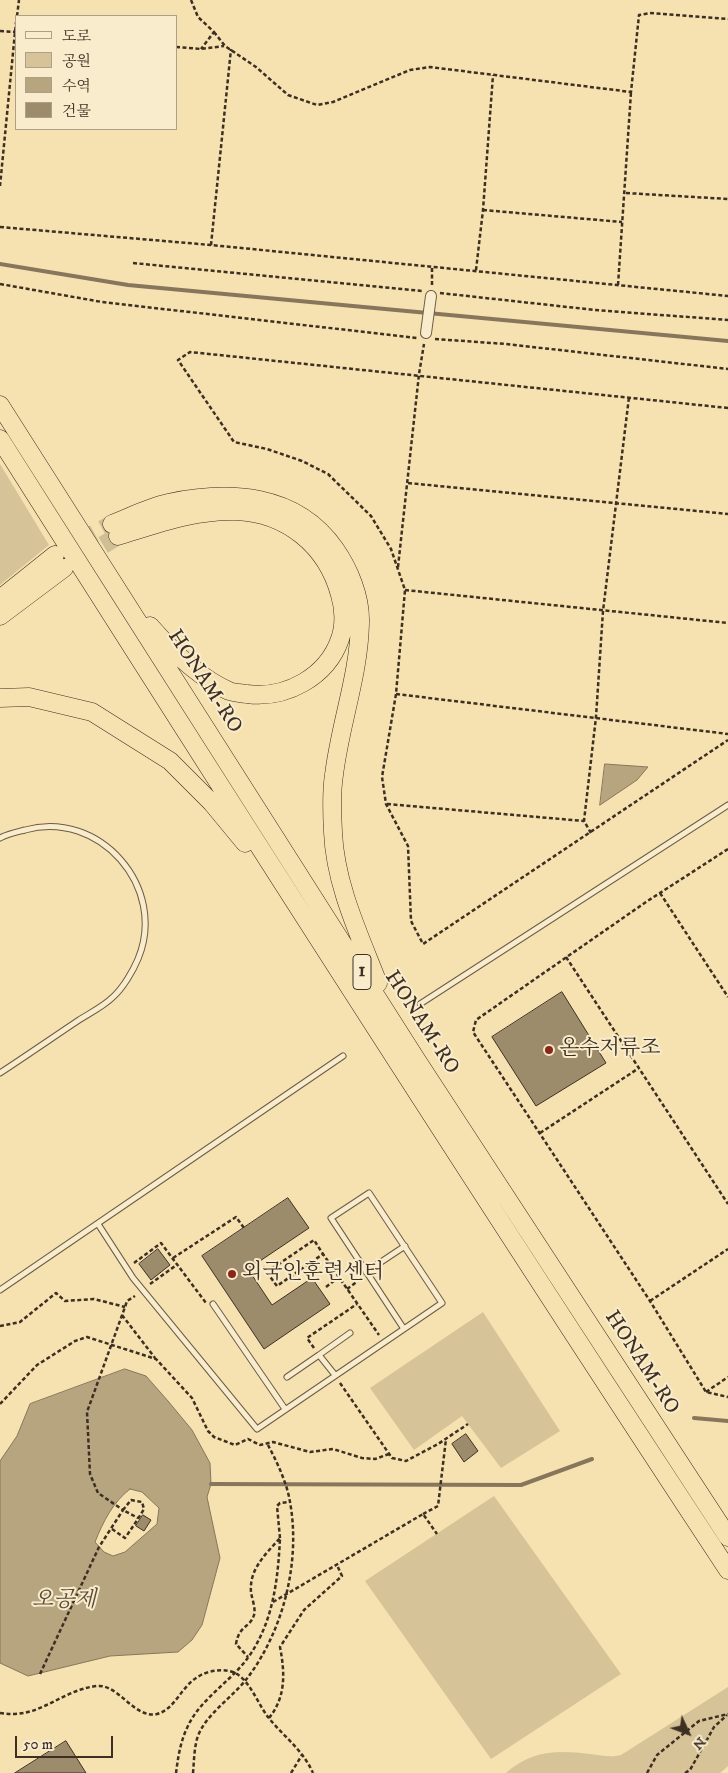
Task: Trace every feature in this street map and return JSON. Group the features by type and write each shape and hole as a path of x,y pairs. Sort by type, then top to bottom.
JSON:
{"highway":[{"name":"HONAM-RO","path":"0,405 416,1059 728,1537"},
{"name":"HONAM-RO","path":"0,439 527,1266 728,1570"},
{"path":"114,583 157,634 204,676 230,691 265,696 302,685 328,662 341,638 344,609 335,576 317,548 296,530 267,516 236,511 189,514 115,530 167,503 232,495 257,498 304,518 326,536 344,562 354,588 360,621 355,670 334,776 332,832 338,873 378,985 416,1059"},
{"path":"0,599 60,562 0,616"},
{"path":"0,698 29,697 92,712 170,761 212,803 292,900"}],"street":[{"path":"426,336 431,296"}],"lane":[{"path":"420,1004 728,806"},
{"path":"0,838 40,826 62,828 96,837 118,855 134,875 140,894 146,929 139,958 114,996 0,1073"},
{"path":"0,1290 343,1056"},
{"path":"98,1224 133,1278 257,1430 442,1303 369,1193 331,1218 404,1328"},
{"path":"366,1272 405,1246"},
{"path":"213,1304 285,1409"},
{"path":"287,1377 350,1333"},
{"path":"319,1354 335,1375"}],"path":[{"path":"17,15 19,0"},
{"path":"191,0 198,17 225,46 256,67 288,96 316,105 333,102 410,70 430,67 631,92"},
{"path":"618,286 626,193 631,92 639,15 650,13 728,19"},
{"path":"0,31 15,32"},
{"path":"201,49 214,32"},
{"path":"0,186 15,42"},
{"path":"178,47 201,49 225,46"},
{"path":"211,245 231,49"},
{"path":"476,270 484,210 493,75"},
{"path":"626,193 728,200"},
{"path":"484,210 622,222"},
{"path":"0,227 211,245 432,268 476,270 728,296"},
{"path":"431,296 432,268"},
{"path":"0,284 102,302 728,369"},
{"path":"398,569 419,374 426,336"},
{"path":"728,408 419,374 190,352 178,360 234,442 267,449 302,461 328,474 372,516 392,549 405,590 396,694 382,777 386,804 408,846 411,921 423,944 728,740"},
{"path":"590,834 584,821 596,717 604,611 628,397"},
{"path":"408,483 728,514"},
{"path":"405,590 728,623"},
{"path":"396,694 728,734"},
{"path":"386,804 584,821"},
{"path":"728,849 660,892 476,1020 473,1032 650,1301 706,1392 728,1397"},
{"path":"660,892 728,997"},
{"path":"566,957 728,1204"},
{"path":"539,1133 639,1068"},
{"path":"173,1258 236,1217 244,1228"},
{"path":"267,1272 314,1240 380,1337"},
{"path":"134,1263 161,1243 178,1264 150,1284"},
{"path":"650,1301 728,1249"},
{"path":"263,1267 277,1286 323,1254"},
{"path":"326,1287 339,1277"},
{"path":"347,1289 358,1281"},
{"path":"0,1326 20,1322 56,1294 65,1301 94,1298 125,1308"},
{"path":"135,1296 128,1301 122,1315 99,1374 87,1412 89,1471 98,1493 138,1518"},
{"path":"314,1348 307,1338 357,1304"},
{"path":"122,1315 156,1359 192,1398 208,1431 214,1436 235,1445 248,1439 260,1446 273,1442 310,1452 334,1449 362,1458 375,1459 389,1454"},
{"path":"0,1404 36,1365 75,1341 87,1337 111,1343 156,1359"},
{"path":"335,1375 392,1458 406,1461 446,1439 468,1424"},
{"path":"706,1392 728,1377"},
{"path":"273,1602 438,1506 446,1439"},
{"path":"193,1773 197,1738 213,1714 245,1681 266,1651 286,1595 291,1567 293,1530 290,1502 268,1445"},
{"path":"40,1674 100,1548 112,1529 124,1510 131,1500 142,1502 144,1509 125,1538 112,1529"},
{"path":"176,1773 179,1750 187,1726 202,1706 236,1673 248,1657 264,1629 273,1602 278,1570 280,1538 277,1506 280,1503 290,1502"},
{"path":"423,1514 437,1534"},
{"path":"248,1657 236,1644 238,1633 252,1621 255,1613 251,1589 259,1561 280,1538"},
{"path":"269,1718 278,1707 283,1687 284,1667 280,1647 304,1610 342,1576 337,1565"},
{"path":"0,1713 16,1716 44,1707 78,1690 99,1686 118,1694 140,1711 154,1714 167,1710 187,1683 202,1674 220,1670 236,1673 245,1681 269,1718 302,1754 313,1773"},
{"path":"647,1773 657,1755 699,1721 728,1714"},
{"path":"685,1773 690,1770 714,1728 728,1714"},
{"path":"291,1773 302,1754"}],"green space":[{"path":"0,464 49,545 0,585"},
{"path":"483,1312 560,1431 501,1468 462,1416 414,1450 370,1388"},
{"path":"494,1496 621,1674 491,1759 365,1581"},
{"path":"728,1687 728,1766 720,1773 506,1773 525,1760 546,1753 567,1752 609,1756 621,1755"}],"water":[{"path":"605,764 648,767 637,780 600,805"},
{"name":"오공제","path":"125,1369 146,1376 192,1430 210,1463 211,1484 207,1497 220,1558 202,1625 192,1640 178,1652 110,1656 28,1676 0,1663 0,1461 17,1436 30,1404","holes":["130,1489 142,1492 159,1508 157,1524 125,1552 113,1556 104,1552 95,1542 109,1513 118,1500"]}],"building":[{"name":"온수저류조","path":"562,992 606,1063 536,1106 492,1037"},
{"name":"외국인훈련센터","path":"288,1198 309,1228 248,1269 272,1305 312,1278 330,1304 264,1349 202,1256"},
{"path":"158,1249 170,1265 151,1280 139,1264"},
{"path":"466,1434 478,1451 464,1462 452,1444"},
{"path":"143,1515 151,1520 144,1531 136,1526"},
{"path":"66,1741 86,1773 15,1773"}],"waterway":[{"path":"0,264 128,285 728,341"},
{"path":"694,1418 728,1421"},
{"path":"211,1484 521,1485 592,1459"}],"tunnel":[{"path":"55,555 112,524"},
{"path":"80,559 118,536"}],"place":[{"name":"온수저류조","path":"549,1050"},
{"name":"외국인훈련센터","path":"232,1274"}]}
